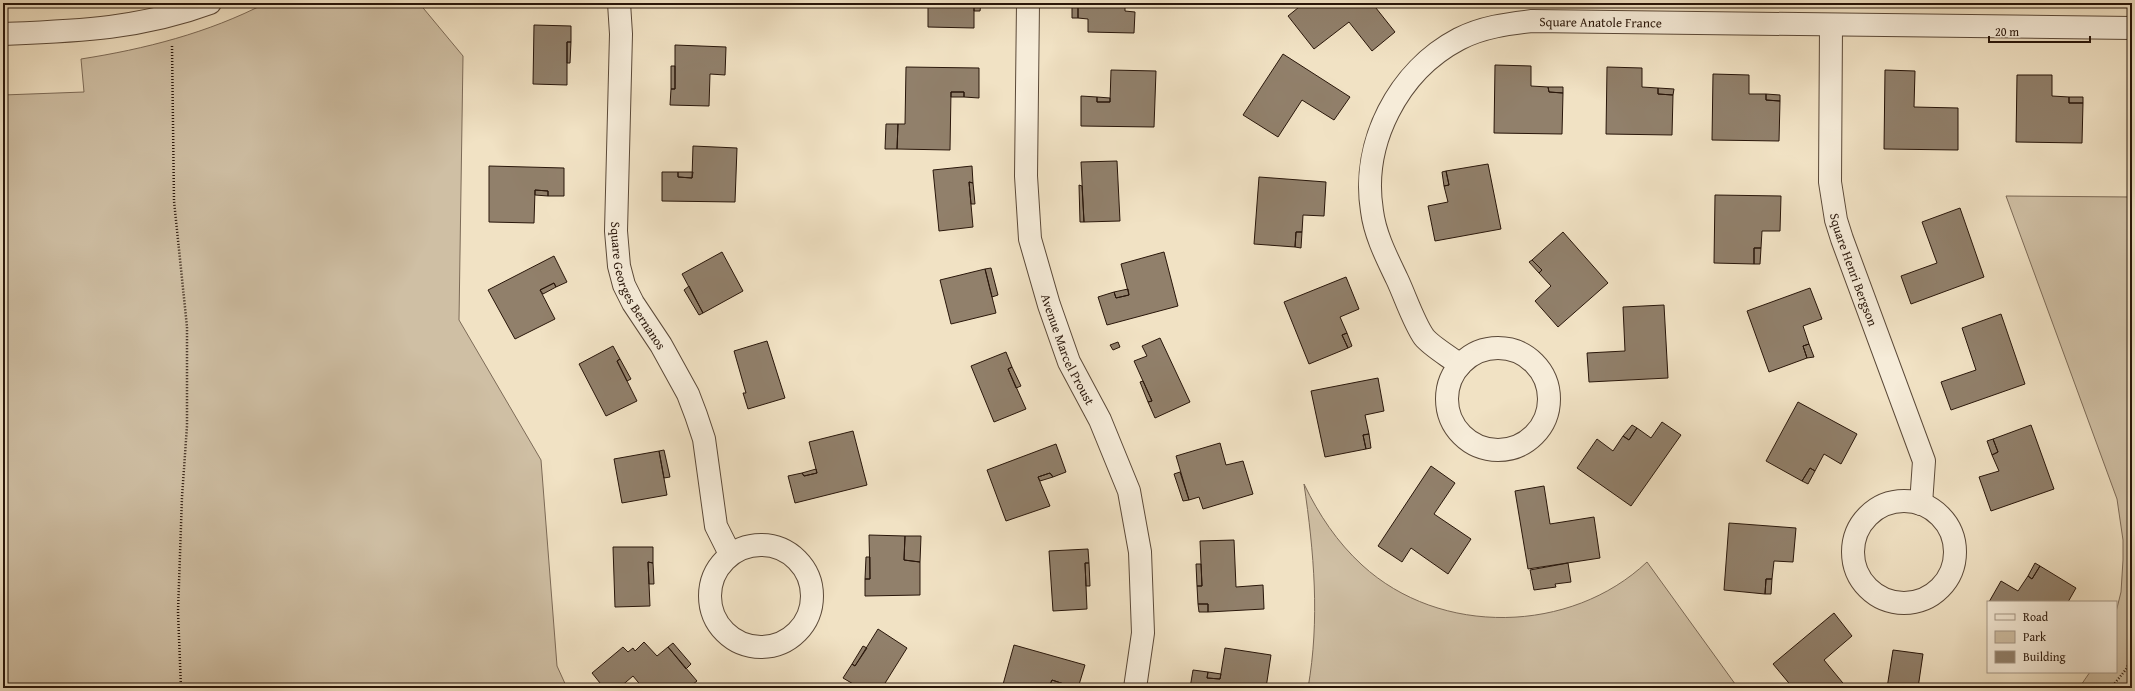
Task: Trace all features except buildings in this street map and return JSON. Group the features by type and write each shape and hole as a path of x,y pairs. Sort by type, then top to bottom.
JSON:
{"street":[{"path":"3,34 92,30 171,16 210,3"},
{"name":"Square Georges Bernanos","path":"619,3 621,34 616,231 618,266 624,285 633,303 661,345 688,394 704,439 716,526 730,554"},
{"name":"Avenue Marcel Proust","path":"1028,3 1026,176 1030,239 1049,305 1069,362 1100,420 1129,491 1140,552 1143,633 1135,688"},
{"name":"Square Anatole France","path":"1460,365 1425,337 1384,252 1372,212 1370,171 1380,129 1400,91 1430,58 1460,39 1496,25 1532,21 1832,26 2132,28"},
{"name":"Square Henri Bergson","path":"1832,26 1831,199 1842,239 1924,461 1921,504"},
{"path":"1499,348 1513,351 1526,357 1537,366 1545,379 1548,393 1548,408 1544,421 1536,433 1525,443 1511,449 1497,450 1482,448 1469,441 1458,432 1451,420 1447,405 1447,391 1452,377 1460,365 1471,356 1484,350 1499,348"},
{"path":"1905,500 1921,504 1937,512 1948,526 1955,543 1953,566 1949,578 1937,592 1922,600 1904,604 1886,601 1872,593 1861,581 1854,566 1852,551 1855,534 1863,520 1874,509 1889,502 1905,500"},
{"path":"764,544 782,549 797,558 808,573 812,590 811,608 804,625 792,637 775,645 758,647 740,643 725,633 714,618 710,595 711,583 718,567 730,554 747,546 764,544"}],"path":[{"path":"171,16 174,201 187,327 187,426 182,497 178,612 181,688"},
{"path":"2111,688 2127,668 2132,653"}],"green space":[{"path":"266,3 419,3 463,56 459,320 541,460 557,666 567,688 3,688 3,95 84,92 81,59 152,45 176,38 222,23"},
{"path":"2006,196 2132,197 2132,688 2079,688 2089,673 2117,673 2117,608 2121,592 2123,540 2117,499"},
{"path":"1304,484 1329,528 1344,547 1362,565 1394,588 1429,605 1466,615 1505,618 1544,614 1581,603 1616,586 1647,562 1738,688 1308,688 1312,662 1315,612 1311,535"}]}
